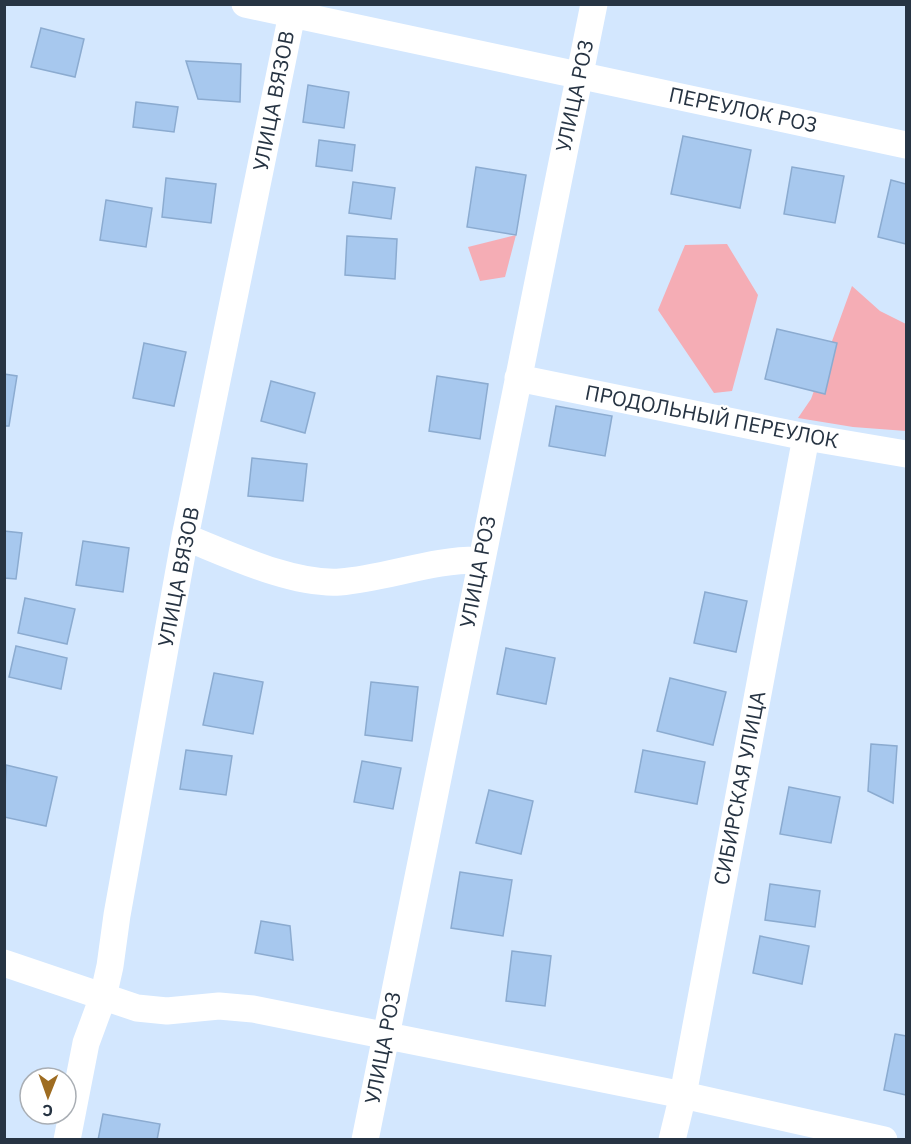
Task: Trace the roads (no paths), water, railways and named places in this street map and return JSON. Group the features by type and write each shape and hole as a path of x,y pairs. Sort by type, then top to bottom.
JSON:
{"street":[{"name":"УЛИЦА ВЯЗОВ","path":"67,1140 86,1043 103,997 185,537 293,9 245,4"},
{"name":"УЛИЦА РОЗ","path":"365,1140 594,4"},
{"name":"ПЕРЕУЛОК РОЗ","path":"293,9 579,75 906,145"},
{"name":"ПРОДОЛЬНЫЙ ПЕРЕУЛОК","path":"518,378 806,437 906,454"},
{"name":"СИБИРСКАЯ УЛИЦА","path":"672,1140 683,1095 806,437"},
{"path":"185,537 250,563 307,580 339,582 443,561 481,560"},
{"path":"4,963 137,1008 167,1011 219,1006 253,1008 683,1095 884,1140"}]}
